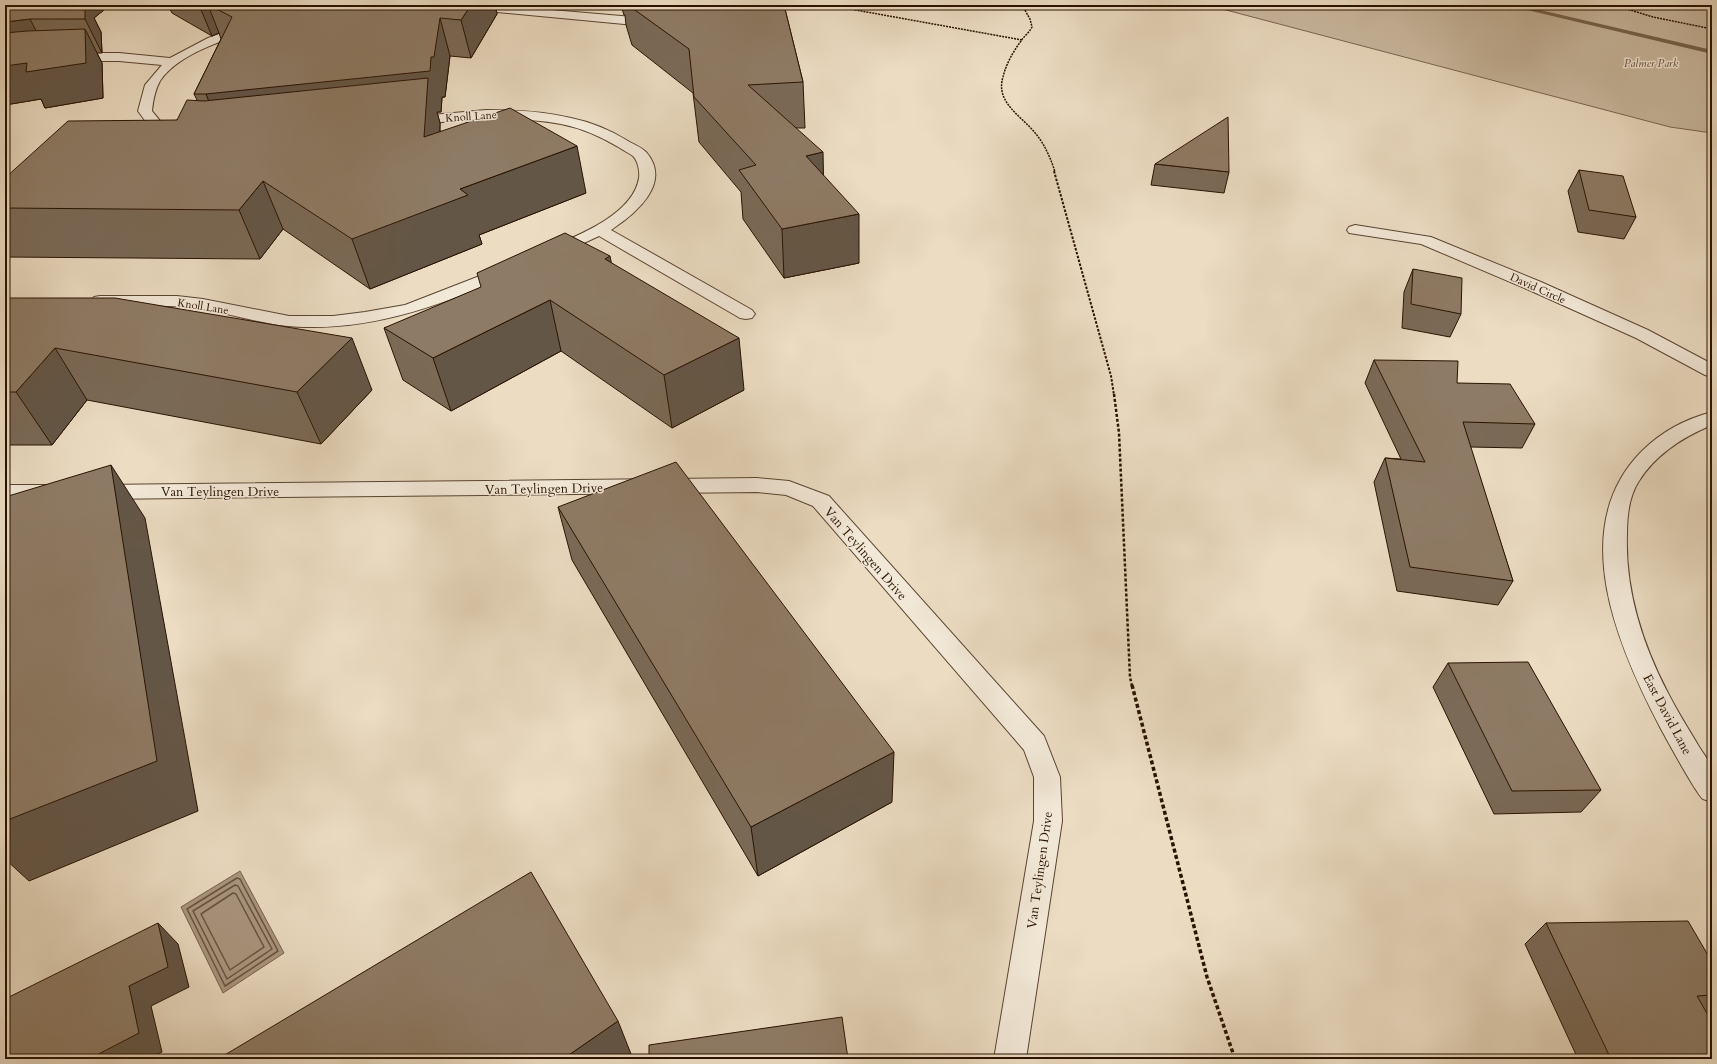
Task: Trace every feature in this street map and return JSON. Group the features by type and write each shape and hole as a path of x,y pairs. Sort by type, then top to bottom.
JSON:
{"street":[{"path":"456,5 534,9 666,23"},
{"path":"189,139 175,136 160,130 145,112 149,90 157,76 173,62 219,38 263,23"},
{"path":"55,58 119,57 173,62"},
{"name":"Knoll Lane","path":"396,122 510,113 563,120 608,134 640,155 647,170 648,183 641,197 625,214 600,230 536,259"},
{"path":"600,230 746,314"},
{"name":"David Circle","path":"1355,230 1425,240 1535,286 1642,334 1712,371"},
{"name":"Knoll Lane","path":"83,301 187,302 216,306 272,319 304,322 345,319 385,314 422,305 522,264"},
{"name":"East David Lane","path":"1712,418 1678,433 1652,453 1630,479 1618,507 1614,540 1617,580 1628,627 1652,687 1712,790"},
{"name":"Van Teylingen Drive","path":"5,492 757,485 789,488 821,501 1035,744 1047,777 1048,821 1010,1059"}],"path":[{"path":"828,5 844,9 979,30 1022,40"},
{"path":"1022,5 1032,24 1030,32 1022,40 1003,74 1001,87 1004,98 1013,111 1036,133 1058,179 1063,207 1111,376 1119,433 1130,677 1206,977 1235,1059"},
{"path":"1614,5 1653,16 1712,29"},
{"path":"1705,5 1712,6"}],"green space":[{"name":"Palmer Park","path":"1207,5 1712,5 1712,133 1670,127"}],"water":[{"path":"240,871 284,953 223,993 181,907"}],"building":[{"path":"5,5 51,5 46,9 60,5 85,5 85,19 30,19 5,22"},
{"path":"209,5 471,5 461,20 440,18 434,57 431,57 430,71 194,94 232,17"},
{"path":"628,5 784,5 803,82 748,85 823,152 806,156 859,214 782,229 739,170 756,165 694,97 689,49"},
{"path":"85,29 86,63 26,72 27,63 5,66 5,33"},
{"path":"428,78 424,137 510,108 577,146 460,189 468,195 352,239 263,181 239,210 5,208 5,178 68,121 177,120 187,100 204,101"},
{"path":"1228,117 1229,172 1155,164"},
{"path":"1579,170 1623,176 1636,217 1589,210"},
{"path":"565,233 610,256 605,259 739,338 664,375 550,300 433,358 384,328 481,287 477,273"},
{"path":"1413,269 1462,278 1461,314 1411,304"},
{"path":"5,298 115,298 352,338 297,392 55,348 16,392 5,392"},
{"path":"1374,360 1458,361 1457,383 1510,384 1535,424 1463,422 1513,581 1410,567 1385,458 1425,462"},
{"path":"676,462 894,752 751,827 558,507"},
{"path":"111,465 157,761 5,821 5,497"},
{"path":"1528,662 1601,790 1512,791 1448,663"},
{"path":"531,872 618,1021 563,1059 218,1059"},
{"path":"1688,921 1712,962 1712,995 1697,996 1712,1022 1712,1059 1611,1059 1546,923"},
{"path":"158,923 168,967 129,986 139,1033 89,1059 5,1059 5,999"},
{"path":"842,1017 848,1059 649,1059 649,1045"}],"waterway":[{"path":"1510,5 1712,52"}]}
